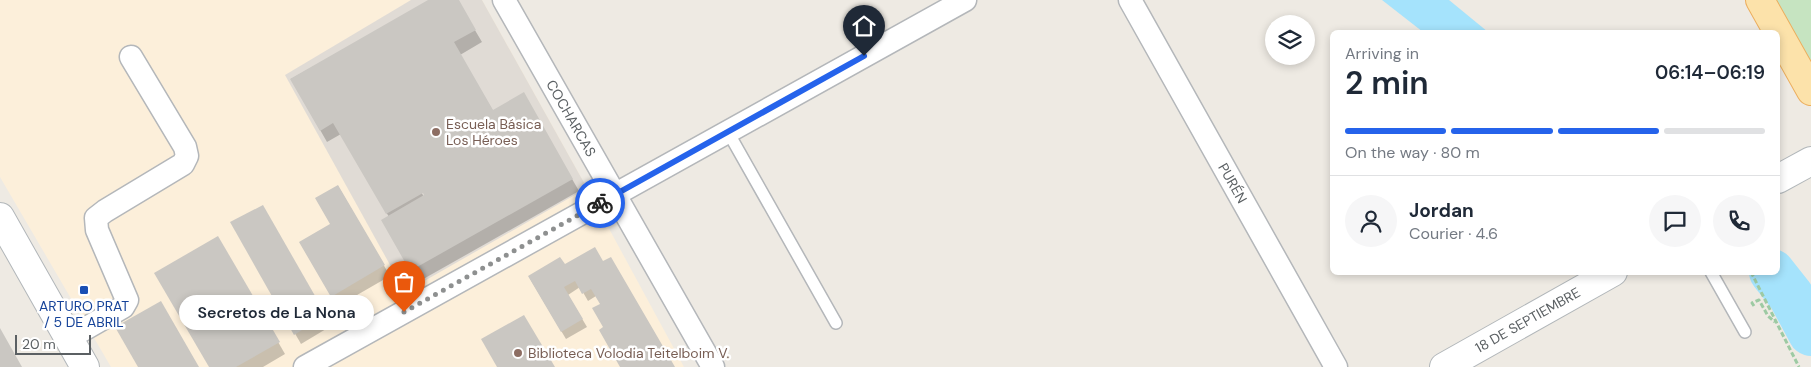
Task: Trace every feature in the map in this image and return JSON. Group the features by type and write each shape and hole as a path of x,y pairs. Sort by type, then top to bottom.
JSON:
{"main road":[{"path":"1760,0 1777,30"},
{"path":"1780,36 1811,91"}],"street":[{"name":"COCHARCAS","path":"504,0 713,367"},
{"path":"304,367 965,0"},
{"name":"PURÉN","path":"1130,0 1336,367"},
{"path":"69,338 123,307 127,300 97,230 96,218 183,164 187,156 185,147 132,57"},
{"path":"1780,177 1811,161"},
{"path":"0,217 85,367"},
{"name":"18 DE SEPTIEMBRE","path":"1444,367 1608,275"}],"lane":[{"path":"728,132 836,323"},
{"path":"1713,275 1745,332"}],"path":[{"path":"1753,275 1799,367"}],"shaded area":[{"path":"0,0 482,0 684,367 111,367 0,177"},
{"name":"Escuela Básica Los Héroes","path":"411,0 482,0 587,188 405,292 285,75"}],"green space":[{"path":"1774,0 1811,0 1811,65"}],"water":[{"path":"1382,0 1449,0 1486,30 1420,30"}],"building":[{"name":"Escuela Básica Los Héroes","path":"428,0 459,0 476,30 454,42 493,110 524,92 573,179 410,271 381,220 424,195 423,193 386,214 333,123 320,131 290,79"},
{"path":"338,185 385,265 331,297 299,242 330,224 315,198"},
{"path":"263,205 326,315 294,335 230,222"},
{"path":"218,236 280,342 236,367 209,367 154,273"},
{"path":"595,247 603,261 611,257 675,367 620,367 599,330 603,327 592,308 600,304 591,289 582,294 575,281 564,287 583,319 561,332 528,276 560,257 565,264"},
{"path":"161,301 199,367 138,367 115,327"},
{"name":"Biblioteca Volodia Teitelboim V.","path":"524,315 555,367 497,367 481,339"},
{"path":"0,328 22,367 0,367"}],"waterway":[{"path":"1774,275 1791,296 1811,333"}],"way so far":[{"path":"404,312 600,203"}],"place":[{"name":"Escuela Básica Los Héroes","path":"436,132"},
{"name":"ARTURO PRAT / 5 DE ABRIL","path":"84,290"},
{"name":"Secretos de La Nona","path":"404,312"},
{"name":"Biblioteca Volodia Teitelboim V.","path":"518,353"}],"route":[{"path":"600,203 864,56"}]}
